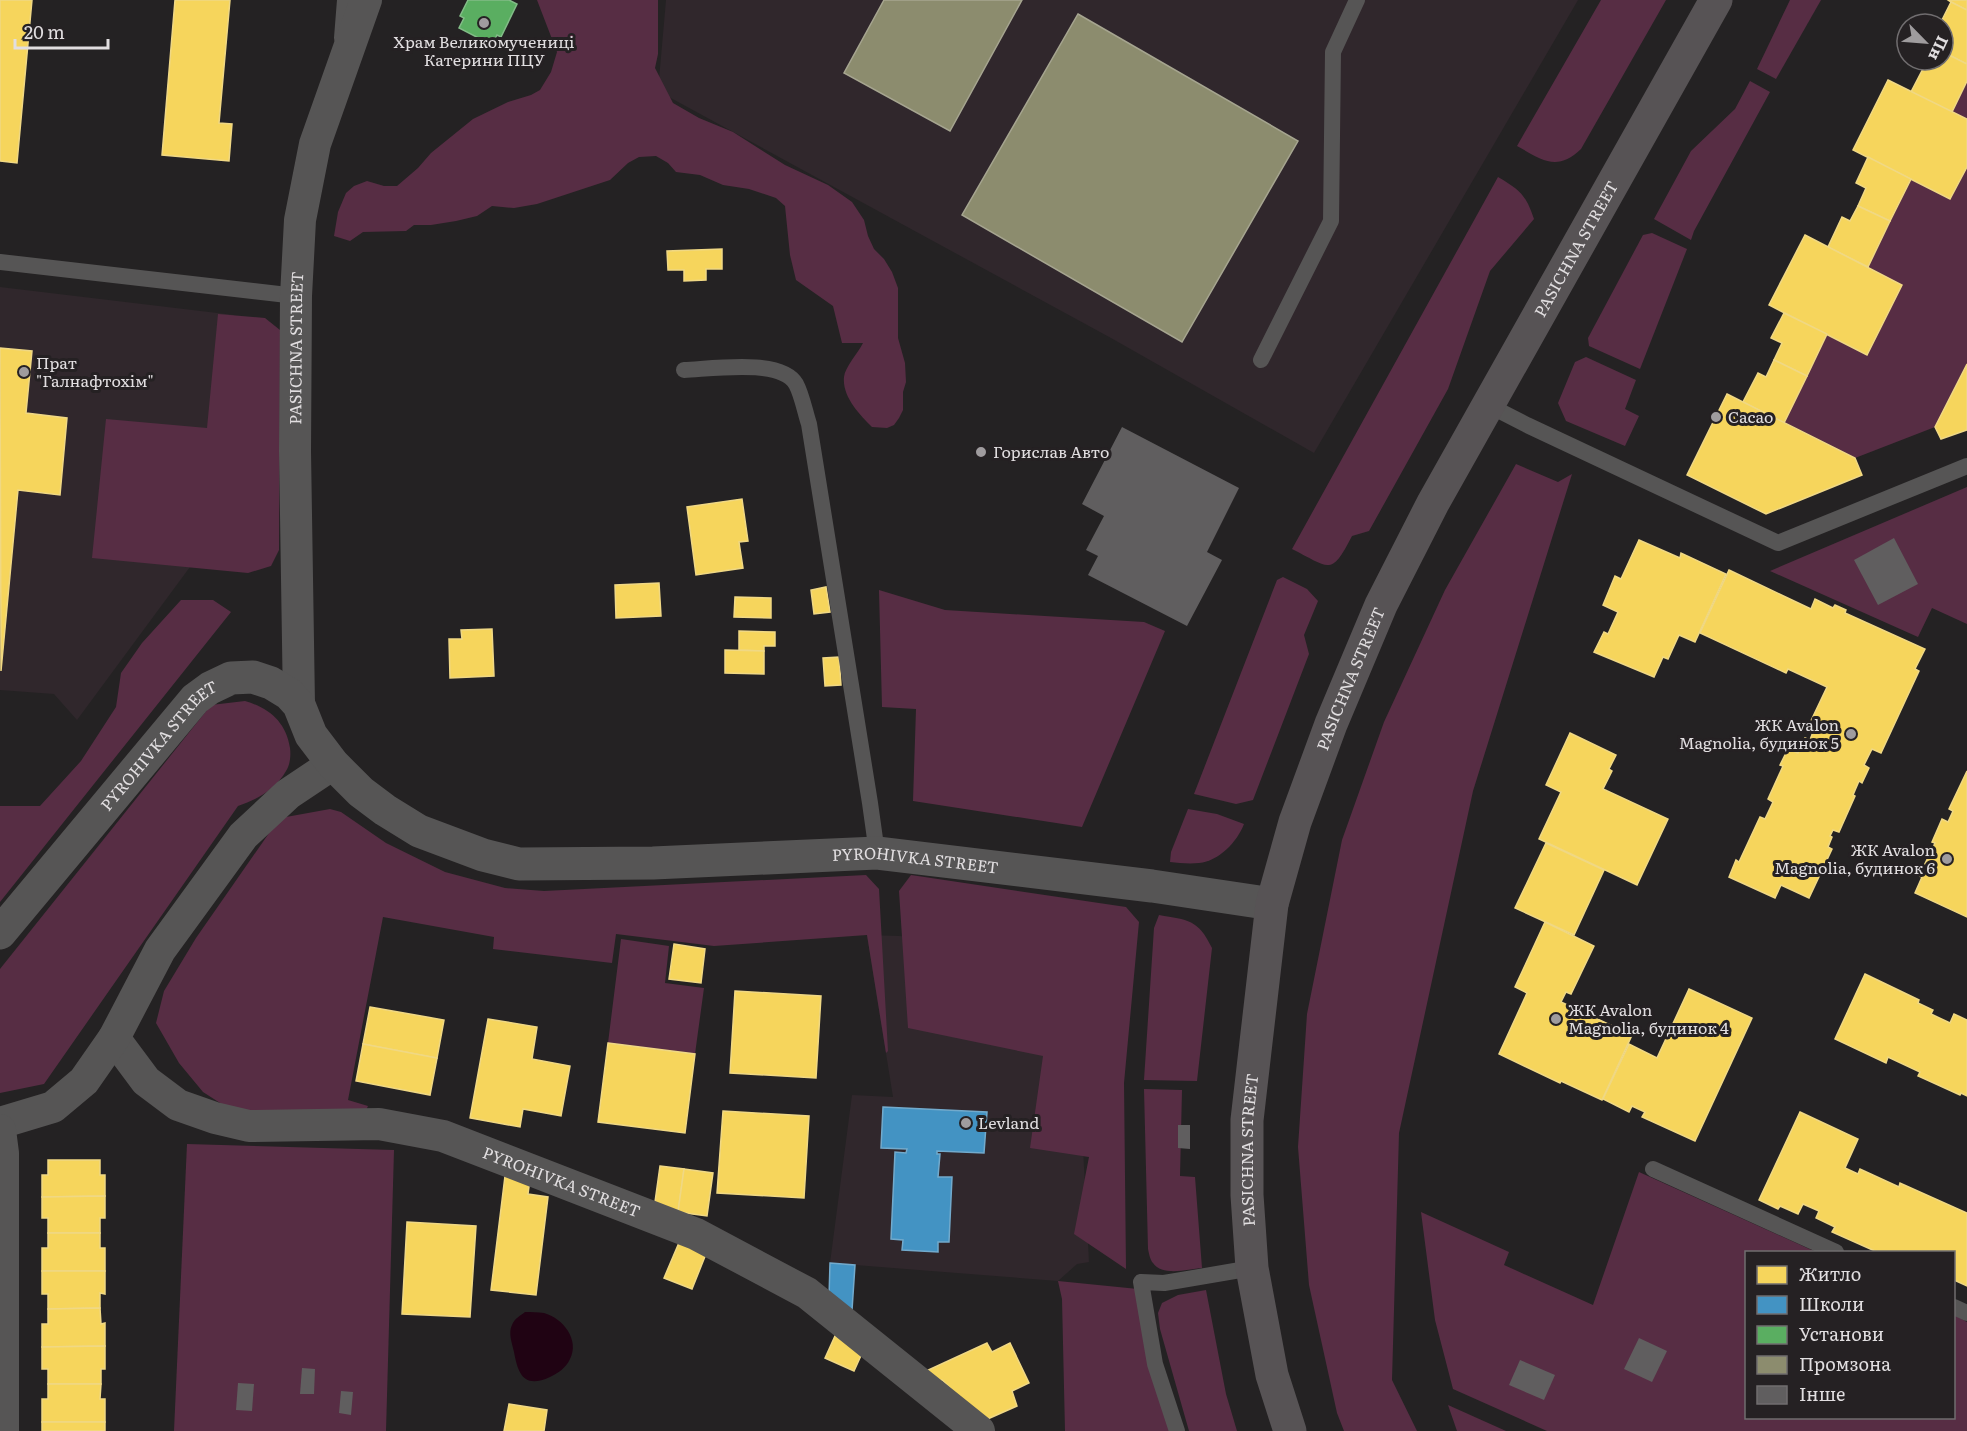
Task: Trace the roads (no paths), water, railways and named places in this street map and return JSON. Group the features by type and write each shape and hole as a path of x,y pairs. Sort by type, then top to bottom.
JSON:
{"main road":[{"name":"PASICHNA STREET","path":"1290,1431 1272,1375 1252,1268 1247,1195 1247,1120 1272,904 1303,801 1331,724 1381,605 1433,503 1716,0"}],"street":[{"name":"PASICHNA STREET","path":"299,705 295,462 296,296 300,220 315,144 366,0"},
{"name":"PYROHIVKA STREET","path":"0,933 195,699 210,688 231,678 253,678 271,684 289,694 299,705 311,735 333,764 361,792 385,810 419,831 483,855 519,864 653,863 877,853 1141,884 1272,904"},
{"path":"0,1123 53,1107 84,1081 114,1038 160,950 243,836 288,794 333,764"},
{"name":"PYROHIVKA STREET","path":"114,1038 146,1081 178,1105 215,1118 249,1126 379,1124 443,1136 696,1234 807,1293 978,1431"},
{"path":"0,1130 3,1153 3,1431"}],"lane":[{"path":"339,72 345,0"},
{"path":"1261,360 1331,221 1333,52 1357,0"},
{"path":"0,262 296,296"},
{"path":"684,370 765,367 784,372 796,384 809,424 877,853"},
{"path":"1488,405 1778,543 1967,466"},
{"path":"1653,1169 1834,1251"},
{"path":"1177,1431 1155,1364 1141,1282 1164,1283 1252,1268"}],"place":[{"name":"Храм Великомучениці Катерини ПЦУ","path":"484,23"},
{"name":"Прат \"Галнафтохім\"","path":"24,372"},
{"name":"Cacao","path":"1716,417"},
{"name":"Горислав Авто","path":"981,452"},
{"name":"ЖК Avalon Magnolia, будинок 5","path":"1851,734"},
{"name":"ЖК Avalon Magnolia, будинок 6","path":"1947,859"},
{"name":"ЖК Avalon Magnolia, будинок 4","path":"1556,1019"},
{"name":"Levland","path":"966,1123"}]}
